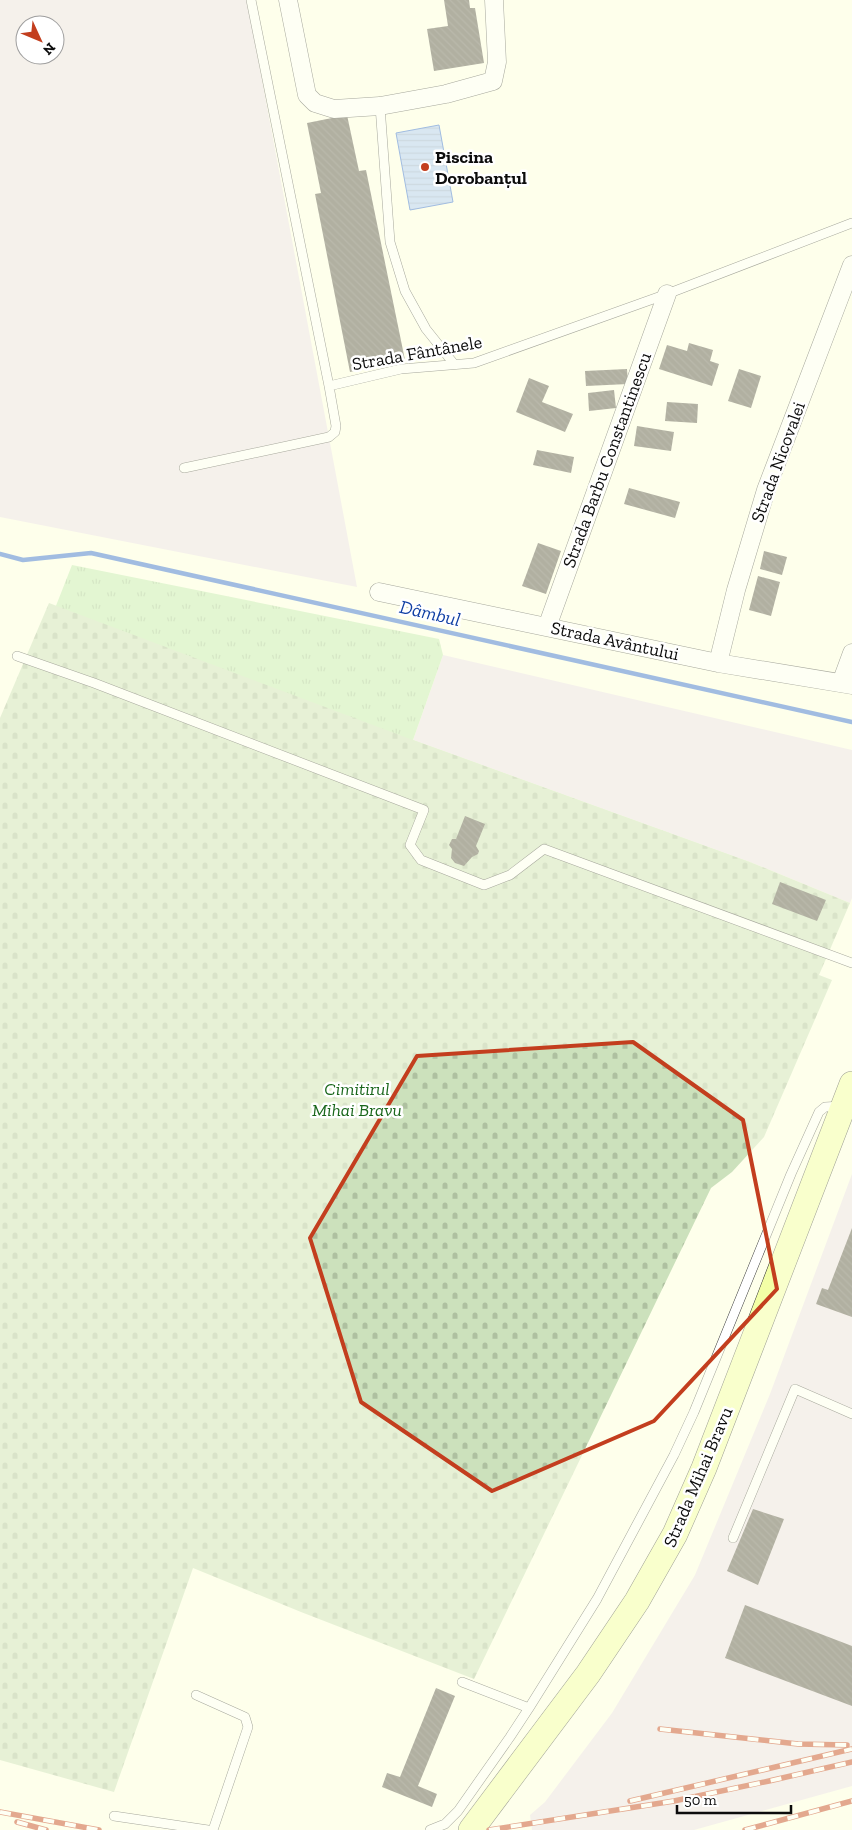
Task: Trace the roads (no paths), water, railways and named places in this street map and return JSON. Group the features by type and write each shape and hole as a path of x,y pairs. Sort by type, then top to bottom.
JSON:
{"main road":[{"name":"Strada Mihai Bravu","path":"471,1830 588,1674 637,1601 675,1534 692,1499 848,1095"}],"street":[{"path":"288,0 307,95 315,103 334,108 380,106 446,94 493,81 497,62 494,0"},
{"name":"Strada Nicovalei","path":"718,663 736,590 766,490 852,265"},
{"name":"Strada Barbu Constantinescu","path":"548,627 667,294"},
{"name":"Strada Avântului","path":"379,592 718,663 846,684"},
{"path":"846,684 852,653"}],"lane":[{"path":"184,468 329,437 335,432 336,426 251,0"},
{"path":"380,106 390,242 406,291 426,329 454,364"},
{"name":"Strada Fântânele","path":"329,386 401,369 474,363 667,294 852,222"},
{"path":"17,656 103,686 424,810 410,845 421,860 484,885 510,875 544,850 851,962"},
{"path":"430,1830 446,1824 458,1810 529,1708 597,1599 674,1455 694,1412 815,1120 819,1112 825,1107 848,1095"},
{"path":"733,1538 795,1389 852,1414"},
{"path":"462,1682 529,1708"},
{"path":"196,1695 245,1717 248,1727 213,1830"},
{"path":"114,1816 208,1830"}],"water":[{"name":"Piscina Dorobanțul","path":"439,125 453,202 410,210 396,133"}],"waterway":[{"name":"Dâmbul","path":"0,554 23,560 91,553 852,722"}],"railway":[{"path":"660,1729 798,1744 847,1745"},
{"path":"630,1801 852,1749"},
{"path":"489,1830 674,1801 852,1762"},
{"path":"745,1830 852,1801"},
{"path":"0,1812 99,1830"},
{"path":"17,1822 46,1830"}],"place":[{"name":"Piscina Dorobanțul","path":"425,167"}],"park label":[{"name":"Cimitirul Mihai Bravu","path":"357,1099"}]}
